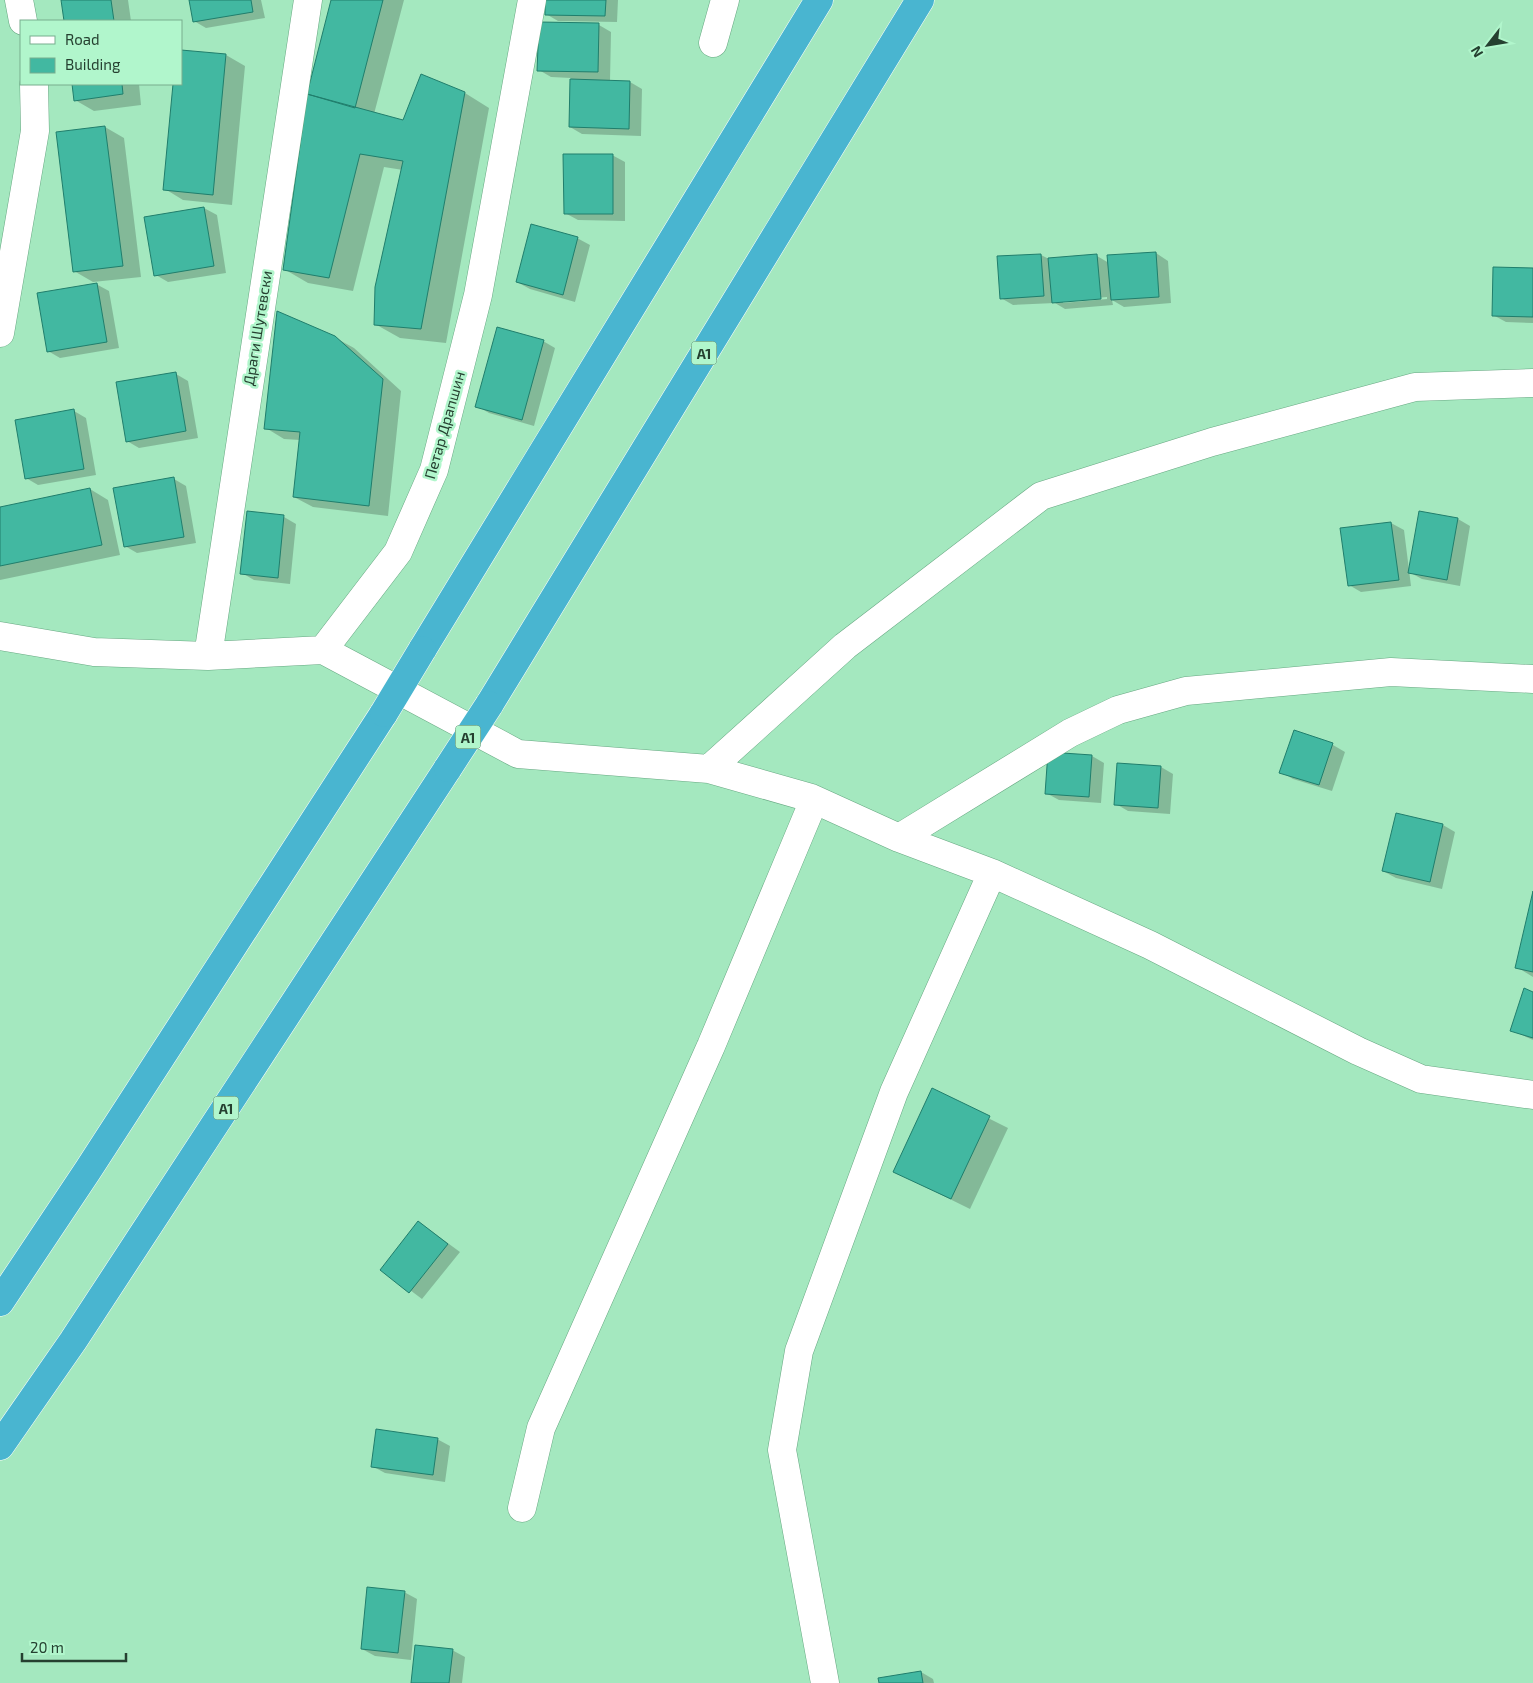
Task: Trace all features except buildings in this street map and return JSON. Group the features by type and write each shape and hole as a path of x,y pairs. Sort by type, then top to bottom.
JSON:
{"highway":[{"path":"0,1302 88,1170 384,713 819,0"},
{"name":"A1","path":"0,1446 78,1332 489,705 920,0"}],"street":[{"path":"19,0 23,20"},
{"name":"Драги Шутевски","path":"208,656 308,0"},
{"name":"Петар Драпшин","path":"323,650 398,552 434,470 478,295 532,0"},
{"path":"713,43 725,0"},
{"path":"0,333 35,131 34,85"},
{"path":"709,769 845,646 1041,496 1212,442 1414,387 1533,383"},
{"path":"0,636 94,652 208,656 323,650 518,754 709,769 814,800 899,838 992,873 1150,945 1358,1051 1421,1079 1533,1096"},
{"path":"899,838 1070,732 1118,710 1186,691 1391,672 1533,680"},
{"path":"522,1508 541,1428 711,1046 814,800"},
{"path":"825,1683 782,1450 800,1351 894,1092 992,873"}]}
